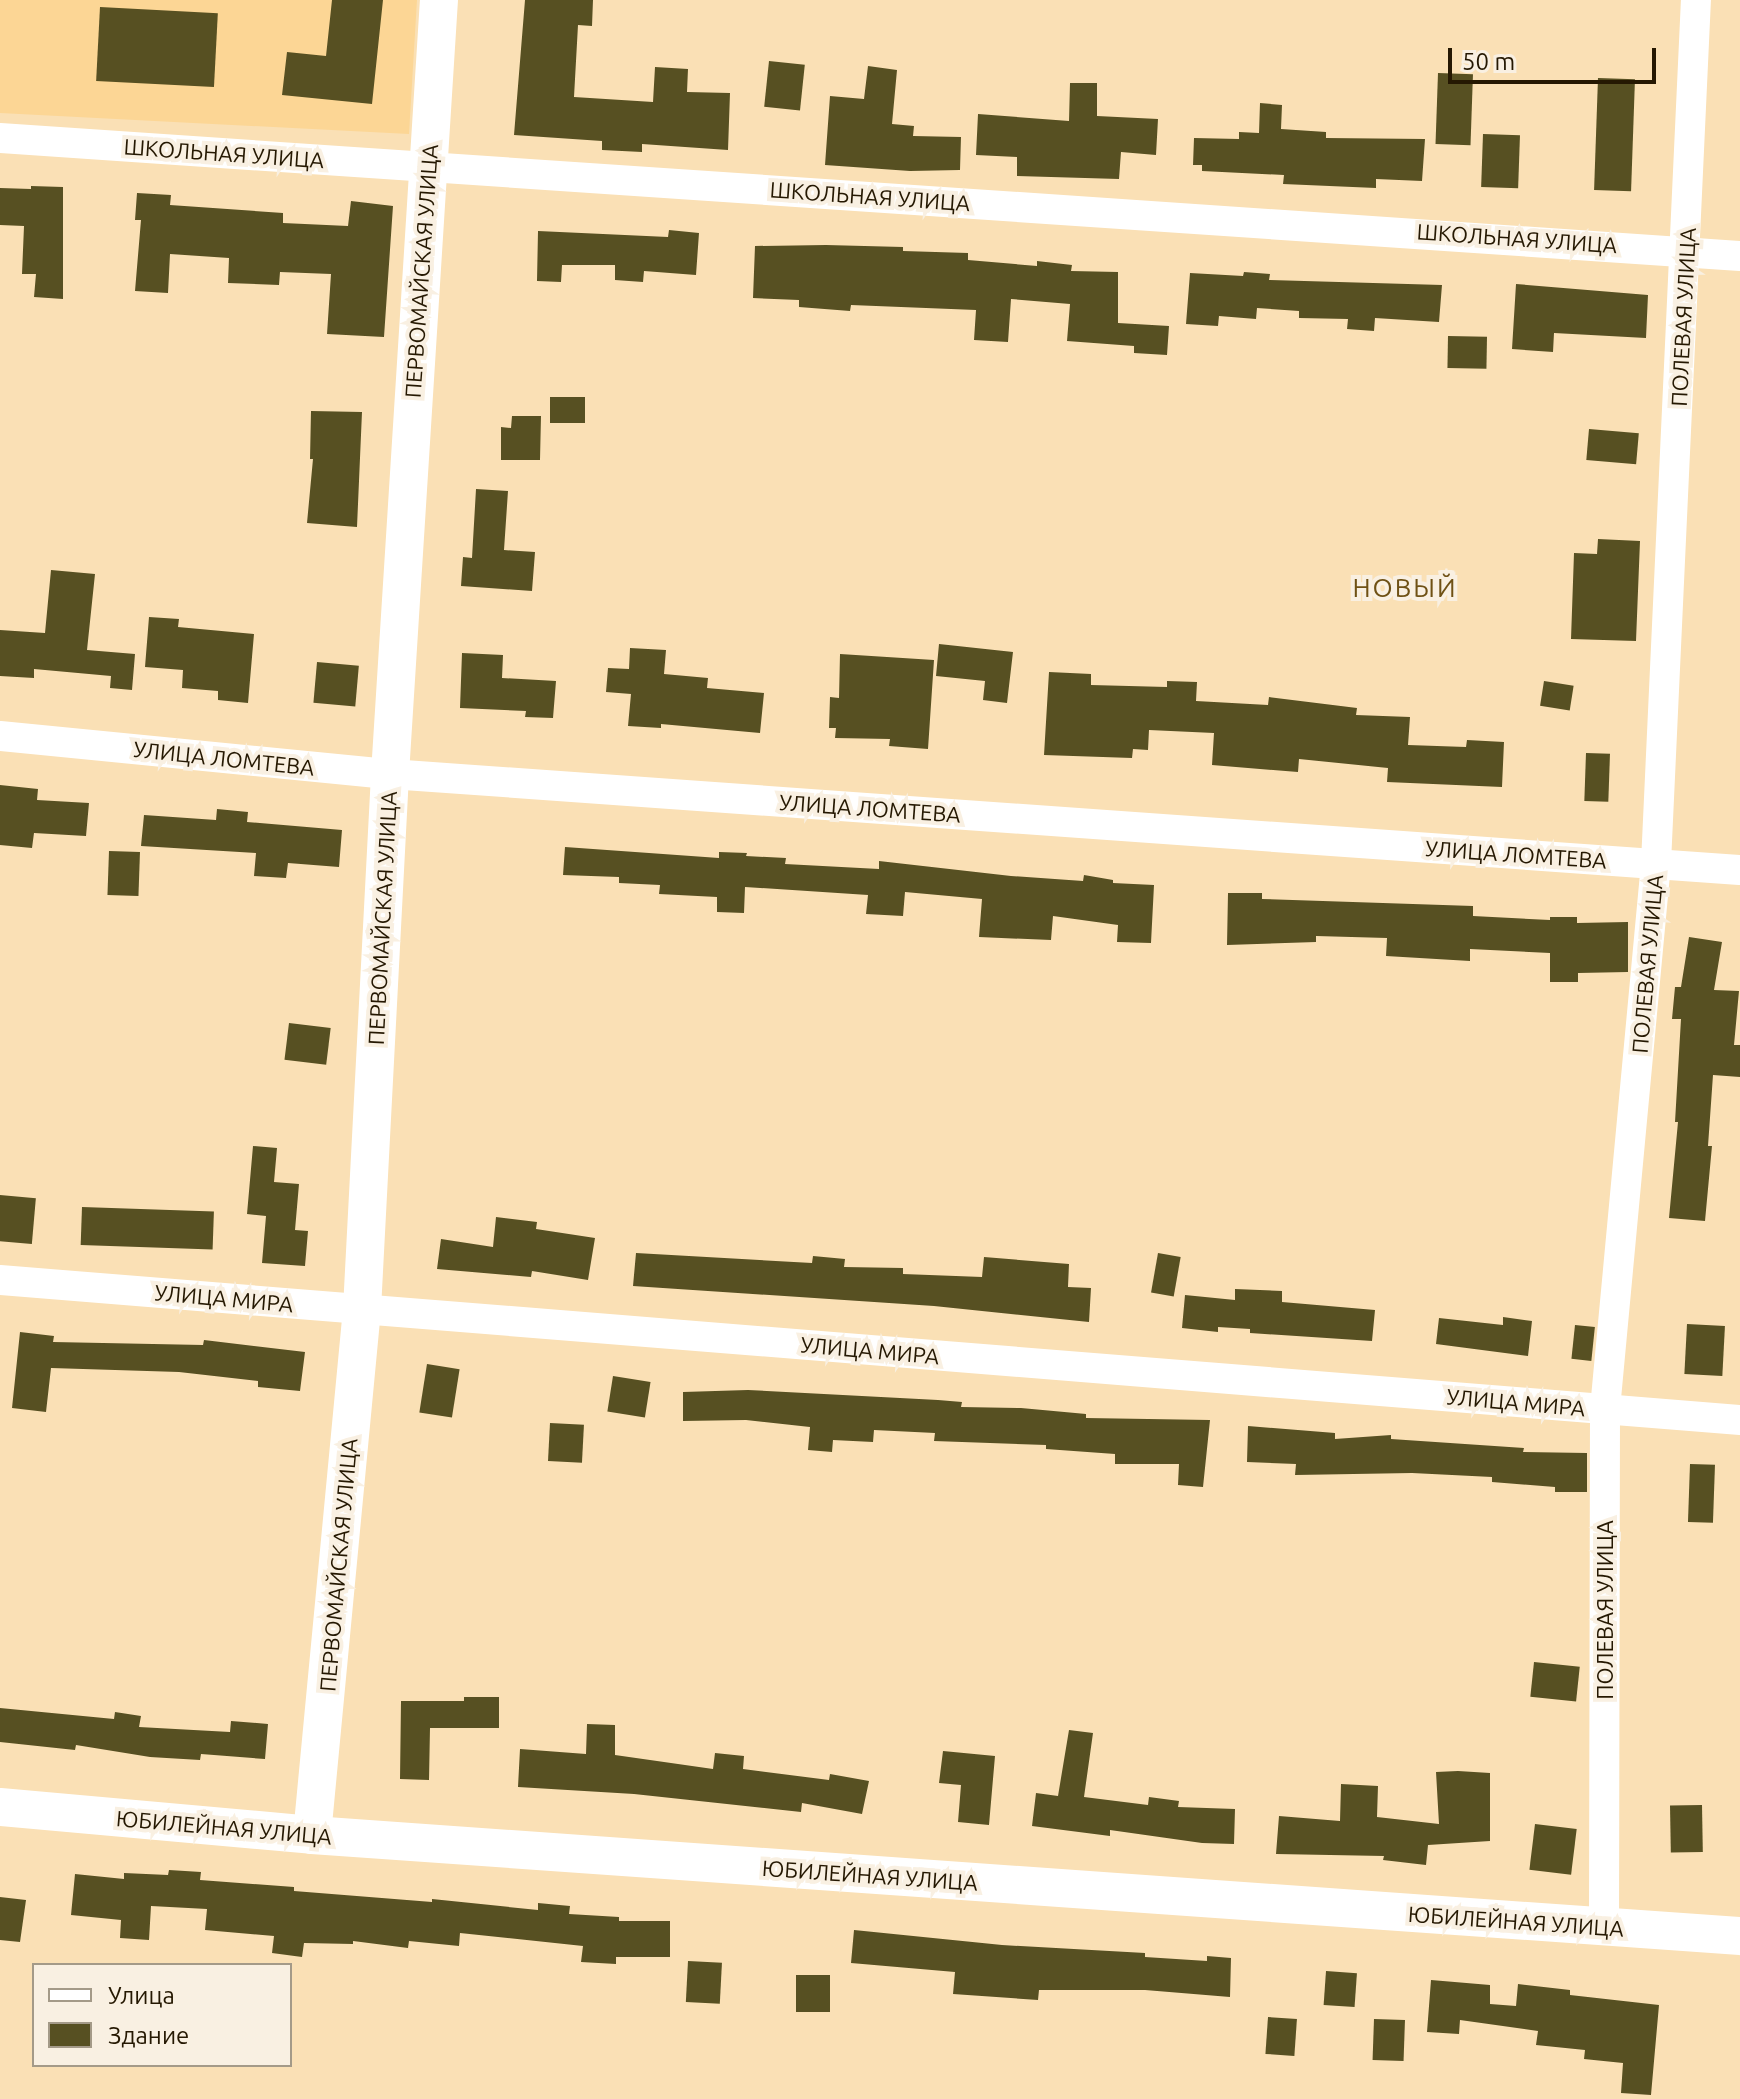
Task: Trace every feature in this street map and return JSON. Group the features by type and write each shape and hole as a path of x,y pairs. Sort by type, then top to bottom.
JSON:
{"street":[{"name":"ПЕРВОМАЙСКАЯ УЛИЦА","path":"312,1835 362,1309 390,774 439,0"},
{"name":"ПОЛЕВАЯ УЛИЦА","path":"1604,1927 1605,1409 1656,863 1696,0"},
{"name":"ШКОЛЬНАЯ УЛИЦА","path":"0,138 1686,249 1740,256"},
{"name":"УЛИЦА ЛОМТЕВА","path":"0,736 390,774 1740,870"},
{"name":"УЛИЦА МИРА","path":"0,1280 1740,1420"},
{"name":"ЮБИЛЕЙНАЯ УЛИЦА","path":"0,1807 312,1835 1740,1936"}],"shaded area":[{"path":"0,0 417,0 409,134 0,113"}],"building":[{"path":"332,0 383,0 372,104 282,95 287,52 326,56"},
{"path":"525,0 593,0 592,26 578,25 574,97 653,102 655,67 688,69 687,92 730,93 728,150 642,144 642,152 602,150 602,141 514,135"},
{"path":"100,7 218,13 214,87 96,81"},
{"path":"769,61 805,65 800,111 764,107"},
{"path":"868,66 897,70 892,124 914,126 913,136 961,137 960,170 910,171 825,165 830,96 864,99"},
{"path":"1438,73 1473,74 1471,145 1436,144"},
{"path":"1598,78 1635,79 1631,191 1594,190"},
{"path":"1070,83 1097,83 1097,116 1158,119 1156,155 1121,152 1119,179 1017,176 1017,157 976,155 978,114 1069,121"},
{"path":"1260,103 1282,105 1281,129 1326,132 1326,138 1425,139 1422,181 1376,179 1376,188 1283,184 1284,175 1202,171 1202,165 1193,165 1194,138 1239,139 1239,132 1259,133"},
{"path":"1483,134 1520,135 1518,188 1481,187"},
{"path":"31,186 63,187 63,299 34,297 36,274 22,274 24,226 0,225 0,188 31,189"},
{"path":"137,193 171,195 170,205 283,213 283,223 348,226 351,201 393,206 384,337 327,334 331,274 280,272 279,285 228,283 229,258 170,254 168,293 135,291 141,220 135,220"},
{"path":"669,230 699,233 696,275 644,271 643,282 615,280 615,265 562,265 561,282 537,281 538,231 668,237"},
{"path":"826,245 968,253 968,260 1037,266 1037,261 1072,265 1071,271 1118,272 1118,323 1169,326 1167,355 1134,353 1134,346 1067,341 1070,304 1011,299 1008,342 974,340 976,310 851,305 850,311 799,307 799,300 753,298 755,246"},
{"path":"1244,272 1270,274 1269,280 1442,285 1439,322 1375,318 1374,331 1347,329 1348,319 1299,318 1299,311 1257,308 1256,319 1219,316 1218,326 1186,324 1190,273 1243,276"},
{"path":"1516,284 1648,295 1646,338 1554,333 1553,352 1512,349"},
{"path":"1448,336 1487,337 1486,369 1447,368"},
{"path":"550,397 585,397 585,423 550,423"},
{"path":"311,411 362,412 357,527 307,523 313,459 310,459"},
{"path":"512,416 541,416 540,460 501,460 501,427 511,428"},
{"path":"1589,429 1639,433 1636,464 1586,460"},
{"path":"476,489 508,491 504,550 535,552 532,591 461,586 463,557 472,558"},
{"path":"1598,539 1640,541 1636,641 1571,639 1574,553 1597,554"},
{"path":"51,570 95,574 87,650 135,654 132,690 110,688 111,676 34,669 34,678 0,676 0,630 45,633"},
{"path":"149,617 179,619 178,627 254,634 248,703 218,700 218,691 182,688 183,670 145,667"},
{"path":"939,644 1013,652 1007,703 983,700 985,681 936,676"},
{"path":"630,648 666,650 664,674 708,678 707,688 764,693 760,733 661,724 661,728 628,726 631,694 606,692 608,668 629,669"},
{"path":"462,653 503,655 502,678 556,681 553,718 525,717 526,711 460,708"},
{"path":"840,654 934,660 928,749 889,746 890,739 835,738 836,728 829,728 830,697 839,698"},
{"path":"317,662 359,666 355,707 313,703"},
{"path":"1049,672 1091,674 1091,685 1167,687 1167,681 1197,682 1196,701 1268,705 1269,697 1357,708 1356,715 1410,717 1408,745 1466,747 1467,740 1504,742 1502,787 1387,782 1388,768 1299,759 1298,772 1212,765 1214,733 1149,730 1148,750 1133,749 1132,758 1044,755"},
{"path":"1544,681 1574,686 1570,710 1540,706"},
{"path":"1586,753 1610,754 1608,802 1584,801"},
{"path":"0,785 38,789 37,800 89,803 86,836 34,833 32,848 0,845"},
{"path":"217,809 248,812 247,822 342,830 339,867 288,863 286,878 254,876 256,853 141,846 144,815 216,820"},
{"path":"565,847 719,858 719,852 747,853 746,856 786,858 785,864 879,869 879,861 1083,881 1084,875 1113,880 1113,883 1154,885 1151,943 1117,942 1118,925 1053,916 1051,940 979,937 982,899 905,892 903,916 866,914 868,895 745,887 744,913 717,912 717,897 659,894 660,885 619,883 619,877 563,875"},
{"path":"109,851 140,852 138,896 107,895"},
{"path":"1228,893 1262,893 1262,899 1473,906 1473,916 1550,920 1550,917 1577,917 1577,923 1628,922 1628,972 1578,973 1578,982 1550,982 1550,953 1470,949 1470,961 1386,956 1387,938 1316,936 1316,942 1227,945"},
{"path":"1689,937 1722,942 1714,990 1739,991 1734,1045 1740,1045 1740,1077 1713,1075 1708,1146 1712,1146 1705,1221 1669,1218 1678,1122 1675,1122 1681,1019 1672,1019 1675,987 1681,987"},
{"path":"289,1023 331,1028 326,1065 284,1060"},
{"path":"253,1146 277,1148 274,1182 299,1184 295,1230 308,1231 305,1266 262,1263 266,1216 247,1214"},
{"path":"0,1195 36,1198 32,1244 0,1241"},
{"path":"82,1207 214,1212 213,1250 81,1245"},
{"path":"496,1217 537,1222 536,1229 595,1238 588,1280 532,1271 531,1277 437,1269 441,1239 493,1247"},
{"path":"636,1253 812,1263 813,1256 845,1259 844,1267 903,1268 903,1274 982,1277 984,1257 1069,1264 1068,1287 1091,1288 1089,1322 934,1306 633,1286"},
{"path":"1158,1253 1181,1257 1174,1296 1151,1292"},
{"path":"1235,1289 1282,1291 1282,1302 1375,1310 1372,1341 1250,1333 1250,1329 1218,1327 1218,1332 1182,1328 1185,1295 1235,1300"},
{"path":"1503,1317 1532,1321 1528,1356 1436,1344 1439,1318 1503,1325"},
{"path":"1687,1324 1725,1326 1722,1376 1684,1374"},
{"path":"1575,1325 1595,1327 1591,1361 1571,1359"},
{"path":"20,1332 54,1336 53,1342 203,1345 204,1340 305,1352 300,1391 258,1387 258,1381 179,1372 51,1368 46,1412 12,1408"},
{"path":"427,1364 460,1369 452,1418 419,1412"},
{"path":"613,1376 651,1382 645,1418 607,1412"},
{"path":"748,1390 938,1400 962,1402 961,1407 1021,1408 1086,1414 1086,1418 1210,1420 1203,1487 1178,1485 1179,1464 1115,1464 1115,1454 1046,1449 1046,1445 934,1441 935,1433 874,1430 873,1442 833,1440 832,1452 808,1450 810,1427 746,1420 683,1421 683,1392"},
{"path":"550,1423 584,1425 582,1463 548,1461"},
{"path":"1248,1426 1335,1433 1335,1439 1391,1435 1391,1439 1524,1448 1523,1452 1587,1453 1587,1492 1555,1492 1555,1487 1492,1482 1492,1477 1412,1473 1295,1475 1296,1464 1247,1462"},
{"path":"1690,1464 1715,1465 1713,1523 1688,1522"},
{"path":"1534,1662 1580,1667 1576,1702 1530,1697"},
{"path":"464,1697 499,1697 499,1728 430,1728 429,1780 400,1779 401,1701 464,1701"},
{"path":"0,1708 114,1719 115,1712 141,1716 139,1727 230,1732 231,1721 268,1724 265,1759 201,1754 200,1760 150,1757 76,1745 75,1750 0,1742"},
{"path":"587,1724 615,1725 615,1755 713,1769 715,1753 744,1756 743,1769 829,1780 830,1774 869,1781 862,1814 802,1803 801,1812 634,1794 518,1787 520,1749 586,1754"},
{"path":"1069,1730 1093,1733 1084,1797 1148,1805 1149,1797 1179,1801 1178,1807 1235,1809 1234,1844 1202,1843 1110,1830 1110,1836 1032,1826 1036,1793 1058,1796"},
{"path":"943,1751 995,1756 989,1825 958,1822 961,1785 939,1783"},
{"path":"1436,1772 1490,1773 1490,1841 1428,1845 1426,1865 1383,1860 1384,1856 1276,1854 1279,1816 1340,1821 1341,1784 1378,1786 1377,1817 1439,1824"},
{"path":"1702,1805 1703,1852 1671,1853 1670,1806"},
{"path":"1535,1824 1577,1829 1571,1875 1529,1870"},
{"path":"169,1870 201,1872 200,1880 294,1887 294,1891 432,1902 432,1899 538,1910 538,1903 570,1906 569,1914 619,1917 619,1921 670,1921 670,1957 616,1957 616,1964 581,1962 583,1946 460,1933 459,1946 409,1941 408,1948 353,1941 353,1944 304,1943 302,1957 272,1953 274,1936 205,1930 207,1909 151,1906 149,1940 120,1938 121,1920 71,1915 75,1874 124,1879 124,1873 168,1875"},
{"path":"0,1897 26,1900 20,1942 0,1940"},
{"path":"854,1930 1002,1945 1145,1953 1145,1957 1207,1961 1207,1956 1231,1958 1230,1997 1145,1990 1039,1990 1038,2000 953,1994 955,1972 851,1963"},
{"path":"688,1961 722,1963 720,2004 686,2002"},
{"path":"1326,1971 1357,1973 1355,2007 1324,2005"},
{"path":"796,1975 830,1975 830,2012 796,2012"},
{"path":"1431,1980 1490,1985 1490,2004 1516,2006 1518,1984 1570,1990 1570,1995 1659,2005 1651,2095 1621,2093 1623,2063 1584,2059 1585,2050 1536,2045 1538,2031 1460,2020 1459,2034 1427,2032"},
{"path":"1268,2017 1297,2019 1294,2056 1265,2054"},
{"path":"1374,2019 1405,2020 1404,2061 1373,2060"}],"district":[{"name":"НОВЫЙ","path":"1405,588"}]}
